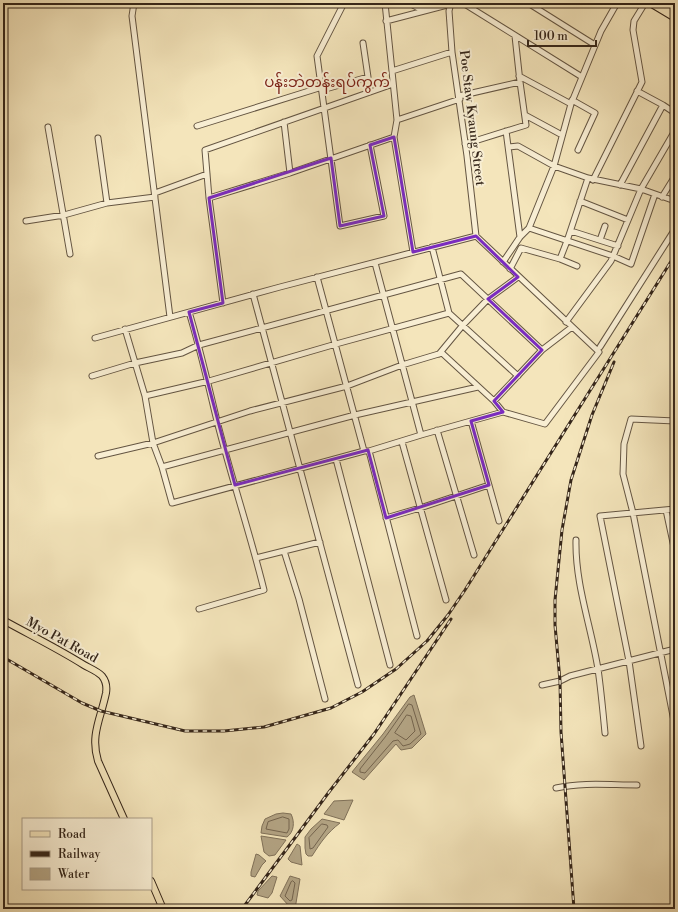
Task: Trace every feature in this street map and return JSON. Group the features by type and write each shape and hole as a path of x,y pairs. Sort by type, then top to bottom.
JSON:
{"main road":[{"path":"650,3 674,14"},
{"path":"659,3 674,14"},
{"name":"Myo Pat Road","path":"3,620 67,654 102,676 107,684 106,693 96,727 94,743 95,752 124,818"},
{"path":"152,883 163,909"}],"street":[{"path":"134,3 132,16 170,317"},
{"path":"344,3 318,56 340,226 384,216 370,145"},
{"path":"385,3 397,120 394,137 413,252"},
{"path":"409,3 424,11"},
{"path":"386,21 451,3"},
{"name":"Poe Staw Kyaung Street","path":"451,3 449,11 452,52 476,236"},
{"path":"463,3 582,77"},
{"path":"528,3 595,45"},
{"path":"503,262 520,237 529,228 554,166 571,102 601,31 617,3"},
{"path":"560,259 571,231 580,201 590,179 642,82 635,47 633,25 634,20 645,3"},
{"path":"465,144 526,125 515,36"},
{"path":"197,126 368,77 363,43"},
{"path":"392,72 452,52"},
{"path":"519,76 595,113 578,150"},
{"path":"397,120 459,98 520,82"},
{"path":"223,303 209,198 205,150 393,84"},
{"path":"637,91 664,105 675,113"},
{"path":"620,185 664,105"},
{"path":"524,115 562,135"},
{"path":"284,122 290,173"},
{"path":"48,127 70,254"},
{"path":"506,131 520,237"},
{"path":"566,322 611,261 641,189 673,134"},
{"path":"209,198 290,173 394,137"},
{"path":"98,138 107,203"},
{"path":"509,147 518,146 554,166 590,179 641,189 675,201"},
{"path":"26,221 64,215 107,203 155,195 207,174"},
{"path":"662,197 675,176"},
{"path":"529,228 613,256 630,264 655,194"},
{"path":"580,201 628,220"},
{"path":"600,240 605,226"},
{"path":"600,347 675,229"},
{"path":"571,231 618,246"},
{"path":"95,338 125,329 223,303 253,294 476,236 599,352 545,424 503,412 437,430 402,442 235,485 172,503 154,443 145,396 125,329"},
{"path":"432,247 448,313 518,376"},
{"path":"510,269 521,248 560,259 577,266"},
{"path":"374,263 421,435"},
{"path":"92,376 135,363 182,353 199,345 461,274 542,350"},
{"path":"439,354 463,325 488,299 518,277"},
{"path":"317,278 355,415 386,518 417,636"},
{"path":"253,294 358,685"},
{"path":"189,312 209,382 217,421 264,590 198,609"},
{"path":"145,396 209,382 272,362 392,330 448,313"},
{"path":"494,401 542,350 572,327"},
{"path":"98,456 154,443 250,411 347,386 402,365 442,353 494,401 503,412"},
{"path":"162,467 355,415 478,387"},
{"path":"675,421 632,419 624,444 623,474 633,513 662,652 675,726"},
{"path":"471,421 499,521"},
{"path":"437,430 474,555"},
{"path":"402,442 446,600"},
{"path":"336,459 390,665"},
{"path":"386,518 489,485"},
{"path":"641,746 629,661 600,516 675,509"},
{"path":"666,510 675,552"},
{"path":"576,540 576,557 581,596 598,669 605,734"},
{"path":"256,558 320,542"},
{"path":"284,551 299,599 325,699"},
{"path":"542,685 560,682 570,676 675,649"},
{"path":"556,788 568,785 588,784 637,785"}],"highlighted area":[{"path":"394,137 413,252 476,236 518,277 488,299 542,350 494,401 503,412 471,421 489,485 386,518 368,450 235,485 189,312 223,303 209,198 331,158 340,226 384,216 370,145"}],"water":[{"path":"414,695 426,734 412,748 401,750 396,744 364,780 352,772 383,734 410,697"},
{"path":"353,800 344,820 324,814 334,801"},
{"path":"276,814 291,814 293,823 291,832 287,837 261,833 265,819"},
{"path":"322,819 340,823 324,838 312,856 308,856 305,848 305,837"},
{"path":"261,836 286,840 275,855 269,856 264,852"},
{"path":"297,844 300,846 302,865 291,862 288,859"},
{"path":"256,854 266,861 255,877 251,876 251,872"},
{"path":"272,876 277,877 272,893 268,898 257,895 258,891"},
{"path":"290,876 300,879 295,909 289,906 280,896"}],"railway":[{"path":"3,657 82,703 101,711 185,731 224,731 264,727 331,708 362,692 396,669 427,641 448,615 675,255"},
{"path":"574,909 561,732 560,681 555,625 555,600 562,530 571,480 592,415 614,362"},
{"path":"242,909 374,734 451,619"}],"district":[{"name":"ပန်းဘဲတန်းရပ်ကွက်","path":"327,82"}]}
